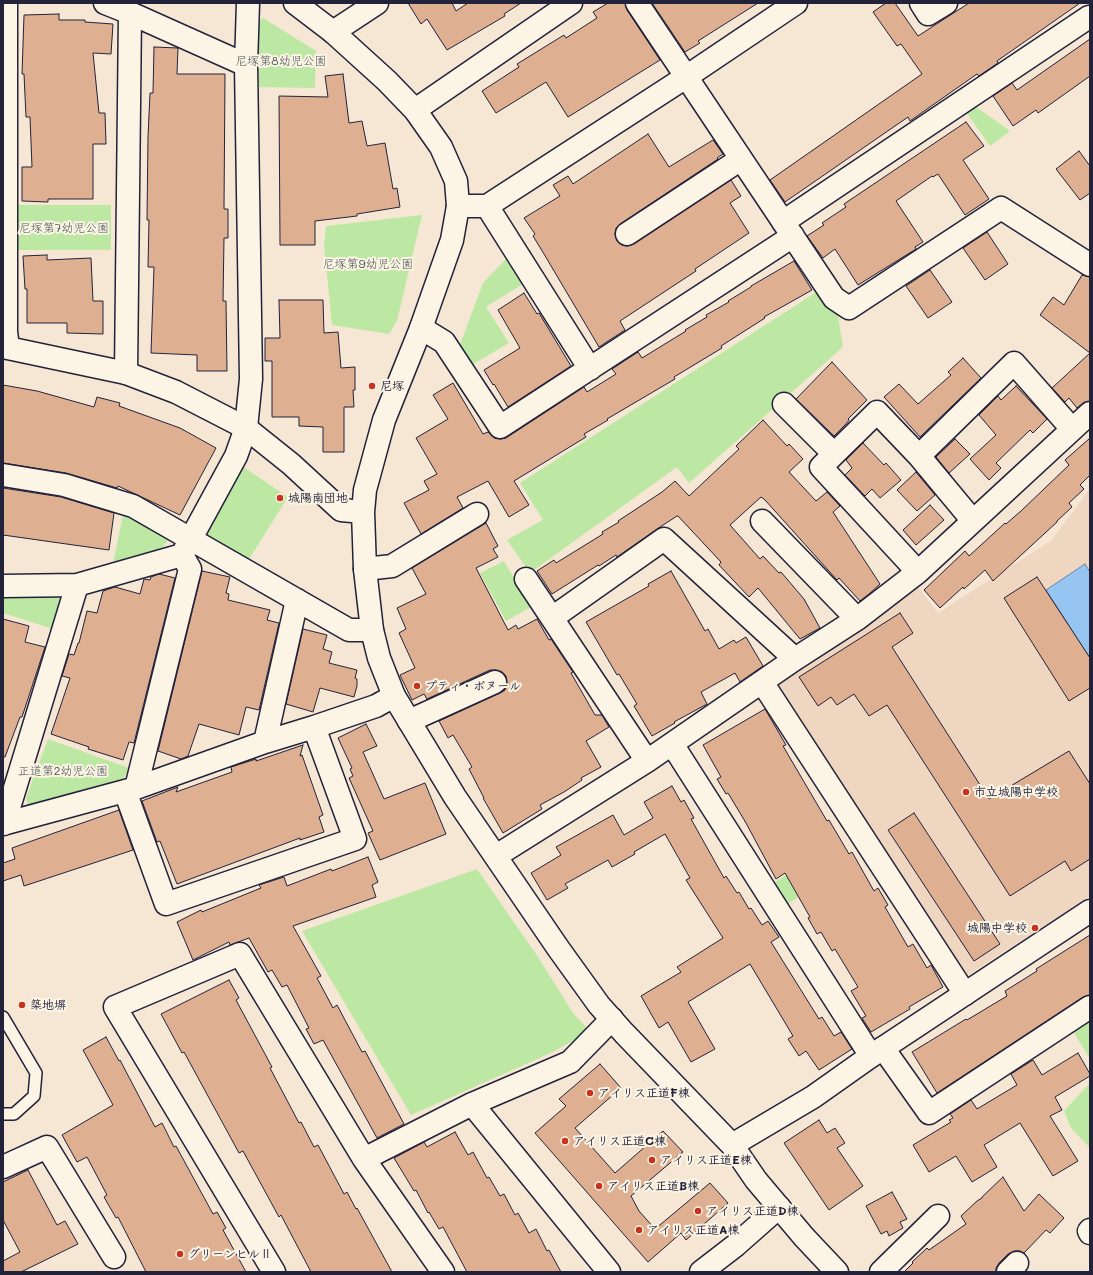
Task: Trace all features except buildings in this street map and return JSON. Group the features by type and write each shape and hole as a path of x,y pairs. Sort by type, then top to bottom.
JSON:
{"street":[{"path":"6,3 5,347 126,373 176,392 246,428 291,464 341,510 363,512"},
{"path":"105,3 246,65"},
{"path":"248,3 246,65 252,379 246,428 236,456 187,548 190,569 131,790 166,904 354,839 314,727"},
{"path":"333,32 377,3"},
{"path":"414,110 572,3"},
{"path":"637,3 834,298 849,308 1001,208 1090,265"},
{"path":"458,206 487,206 686,77 796,3"},
{"path":"921,3 928,14 946,3"},
{"path":"305,6 387,81 414,110 441,147 456,181 458,206 452,240 421,328 384,420 365,490 363,512 365,569 372,630 379,658 394,696 456,796 558,948 599,1005 732,1145 756,1180 780,1207 828,1269"},
{"path":"126,373 130,13"},
{"path":"421,328 444,342 500,427 590,369 788,229 1086,13"},
{"path":"627,234 741,159"},
{"path":"487,206 590,369"},
{"path":"919,456 1014,363 1072,429"},
{"path":"784,404 834,454"},
{"path":"918,572 821,467 876,412 919,456 973,521"},
{"path":"496,856 648,761 795,659 857,619 918,572 1090,413"},
{"path":"3,475 64,485 133,506 187,548 297,600 349,630 372,630"},
{"path":"365,569 392,566 401,568 477,514"},
{"path":"762,521 857,619"},
{"path":"552,618 664,539 795,659"},
{"path":"3,586 77,585 187,548"},
{"path":"526,579 648,761"},
{"path":"3,824 77,585"},
{"path":"265,742 297,600"},
{"path":"409,721 495,682"},
{"path":"762,682 965,994"},
{"path":"3,824 131,790 265,742 376,706 394,696"},
{"path":"672,744 877,1052 929,1112 1090,1007"},
{"path":"732,1145 813,1097 877,1052 1090,911"},
{"path":"274,1272 115,1007 240,954 364,1159 439,1271"},
{"path":"364,1159 472,1104 570,1062 612,1020"},
{"path":"472,1104 609,1272"},
{"path":"3,1167 47,1147 114,1257"},
{"path":"701,1272 736,1245 780,1207"},
{"path":"880,1272 938,1216"}],"lane":[{"path":"3,1017 36,1073 34,1096 14,1114 3,1114"}],"shaded area":[{"name":"市立城陽中学校","path":"1090,488 1090,896 965,977 774,687 918,587 938,613 1052,540"}],"green space":[{"name":"尼塚第8幼児公園","path":"263,18 316,51 315,88 254,87 254,25"},
{"path":"975,106 1010,131 990,146 966,112"},
{"name":"尼塚第7幼児公園","path":"16,205 111,205 111,250 17,250"},
{"name":"尼塚第9幼児公園","path":"422,215 397,321 389,334 332,325 324,245 326,226"},
{"path":"506,259 523,284 486,307 509,343 470,366 458,350 483,283"},
{"path":"818,291 838,316 843,347 689,483 677,467 530,573 507,540 543,520 520,483"},
{"path":"239,464 288,497 246,564 201,535"},
{"path":"123,515 163,533 168,540 163,547 147,554 113,563"},
{"path":"504,561 531,607 506,621 480,573"},
{"path":"56,593 62,599 53,629 3,613 3,595"},
{"name":"正道第2幼児公園","path":"48,739 129,768 124,778 32,807 28,806 26,798"},
{"path":"813,858 827,879 786,905 772,884"},
{"path":"477,869 538,957 573,1013 590,1031 553,1052 411,1115 302,931"},
{"path":"1090,1018 1090,1059 1071,1028"},
{"path":"1090,1083 1090,1148 1071,1128 1064,1111"}],"water":[{"path":"1085,564 1090,572 1090,658 1046,590"}],"place":[{"name":"尼塚","path":"372,386"},
{"name":"城陽南団地","path":"280,498"},
{"name":"プティ・ボヌール","path":"417,686"},
{"name":"市立城陽中学校","path":"966,792"},
{"name":"城陽中学校","path":"1035,928"},
{"name":"築地塀","path":"22,1005"},
{"name":"アイリス正道F棟","path":"590,1093"},
{"name":"アイリス正道C棟","path":"565,1141"},
{"name":"アイリス正道E棟","path":"652,1160"},
{"name":"アイリス正道B棟","path":"599,1186"},
{"name":"アイリス正道D棟","path":"698,1211"},
{"name":"アイリス正道A棟","path":"639,1230"},
{"name":"グリーンヒルⅡ","path":"180,1254"}]}
